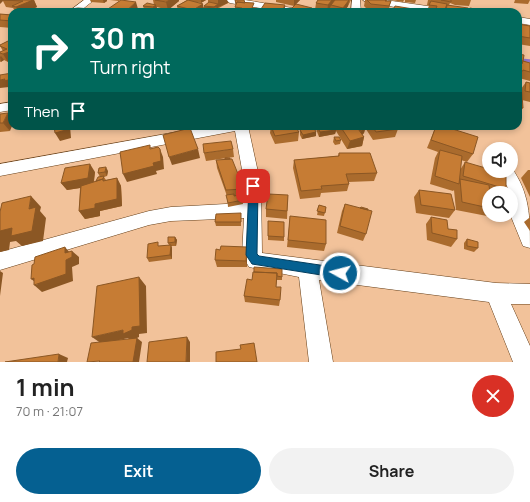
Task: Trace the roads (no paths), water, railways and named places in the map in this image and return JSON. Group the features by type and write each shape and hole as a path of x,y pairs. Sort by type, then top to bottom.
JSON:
{"street":[{"path":"79,8 90,0"},
{"path":"231,0 276,8"},
{"path":"367,0 421,8"},
{"path":"0,170 168,132 190,130"},
{"path":"242,130 253,186 252,255 256,261 308,269 496,292 530,294"},
{"path":"510,178 518,193 521,218 530,240"},
{"path":"0,261 149,218 171,214 253,210"},
{"path":"308,269 321,362"},
{"path":"496,292 525,362"}],"waterway":[{"path":"522,60 530,61"}]}
